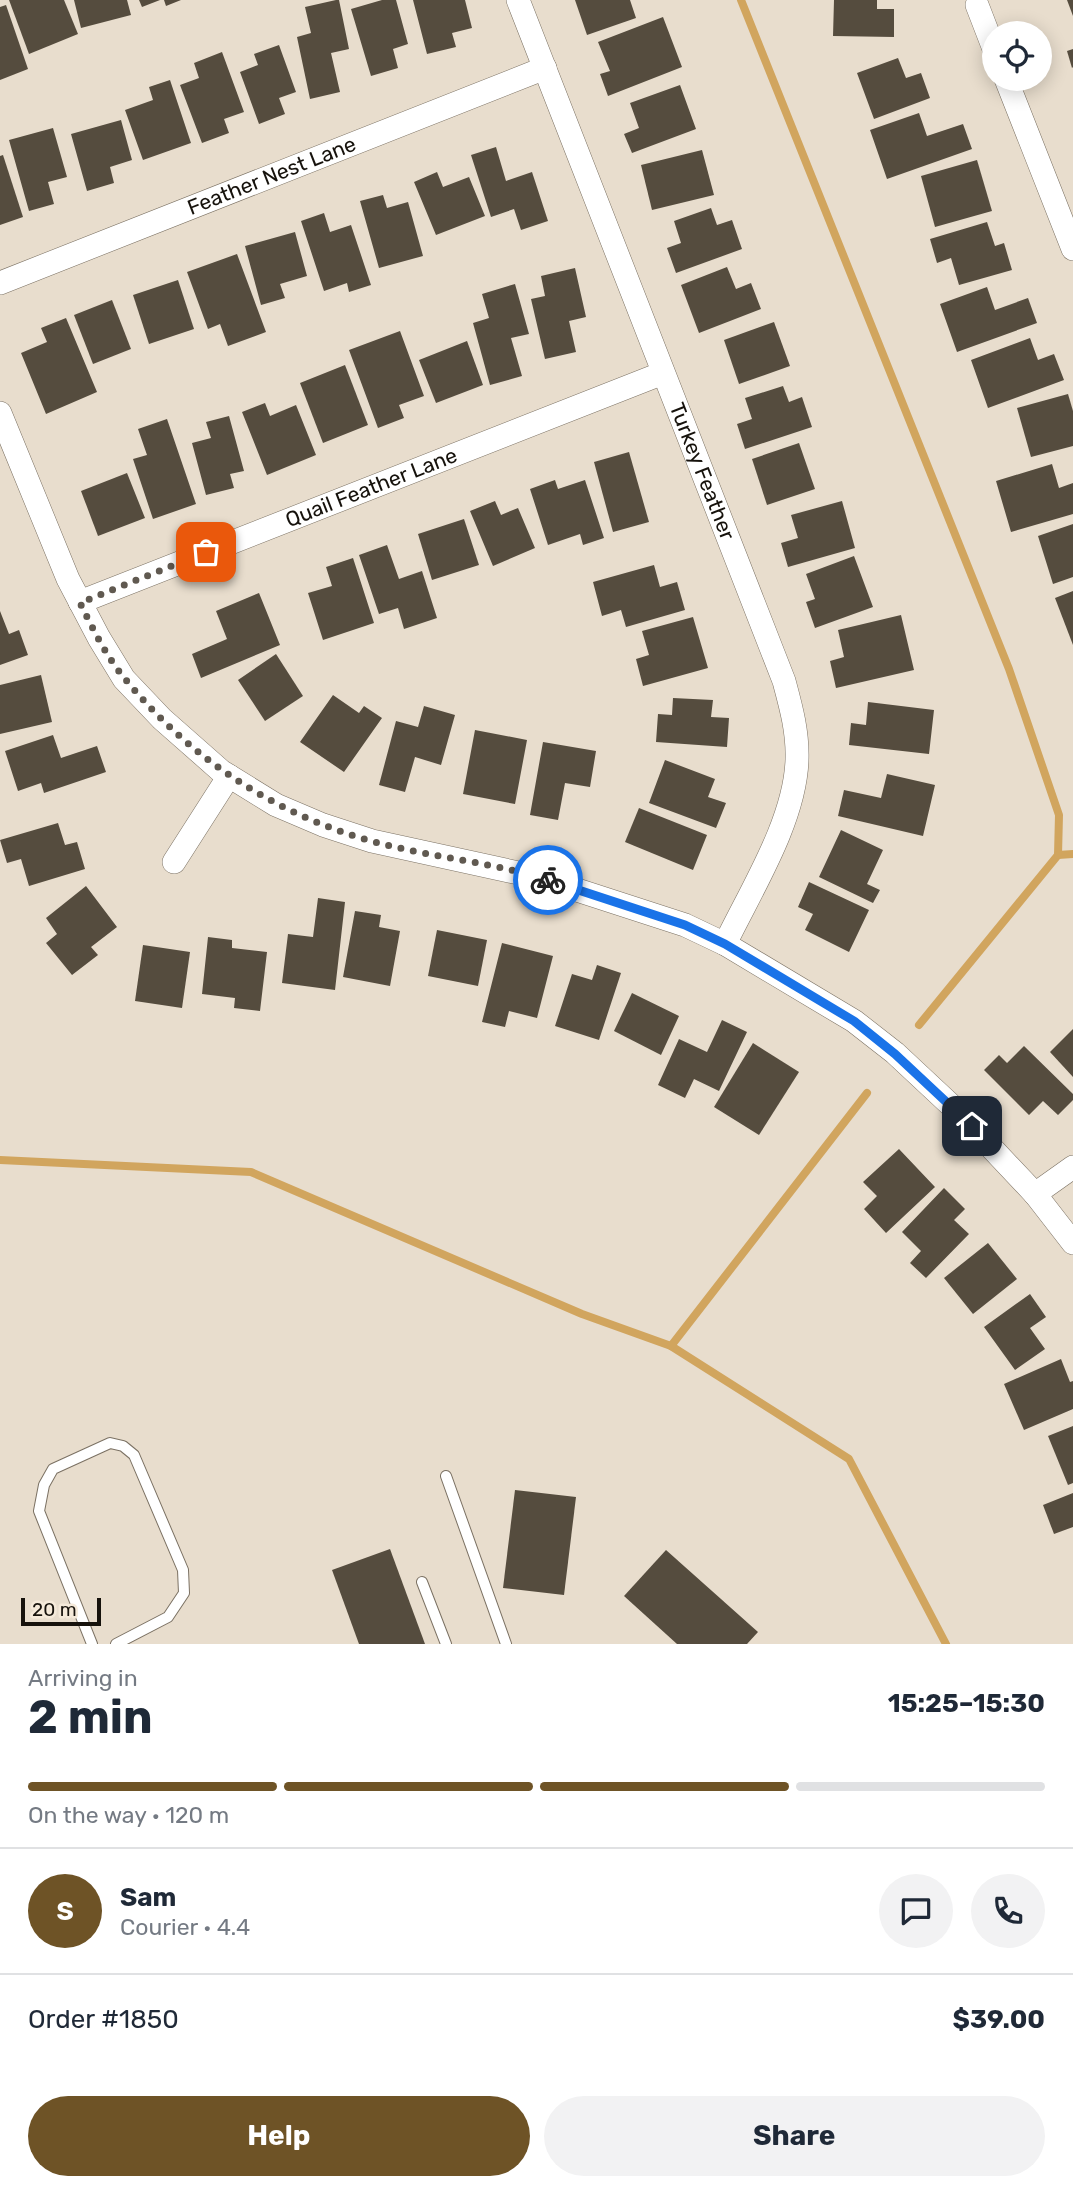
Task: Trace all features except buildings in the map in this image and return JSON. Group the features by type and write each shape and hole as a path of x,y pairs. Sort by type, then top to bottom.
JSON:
{"street":[{"name":"Turkey Feather","path":"518,0 779,668 795,720 797,761 791,801 777,837 725,944"},
{"path":"977,5 983,21"},
{"name":"Feather Nest Lane","path":"0,283 545,68"},
{"path":"1011,91 1073,249"},
{"name":"Quail Feather Lane","path":"80,603 663,373"},
{"path":"0,413 68,579 99,639 124,679 162,719 221,771 276,804 323,825 372,841 537,877 685,925 725,944 854,1021 895,1054 956,1110 1035,1194 1073,1243"},
{"path":"174,862 229,776"},
{"path":"1035,1194 1073,1167"}],"lane":[{"path":"92,1644 39,1511 44,1485 53,1469 110,1443 123,1446 134,1455 183,1570 184,1593 168,1616 116,1644"},
{"path":"446,1476 506,1644"},
{"path":"422,1582 446,1644"}],"waterway":[{"path":"741,0 1009,669 1059,815 1058,855 919,1025"},
{"path":"1058,855 1073,854"},
{"path":"671,1346 867,1093"},
{"path":"0,1160 251,1172 582,1314 671,1346 849,1459 946,1644"}],"way so far":[{"path":"206,552 80,603 124,679 162,719 221,771 276,804 323,825 372,841 548,880"}],"route":[{"path":"548,880 685,925 725,944 854,1021 895,1054 972,1126"}]}
